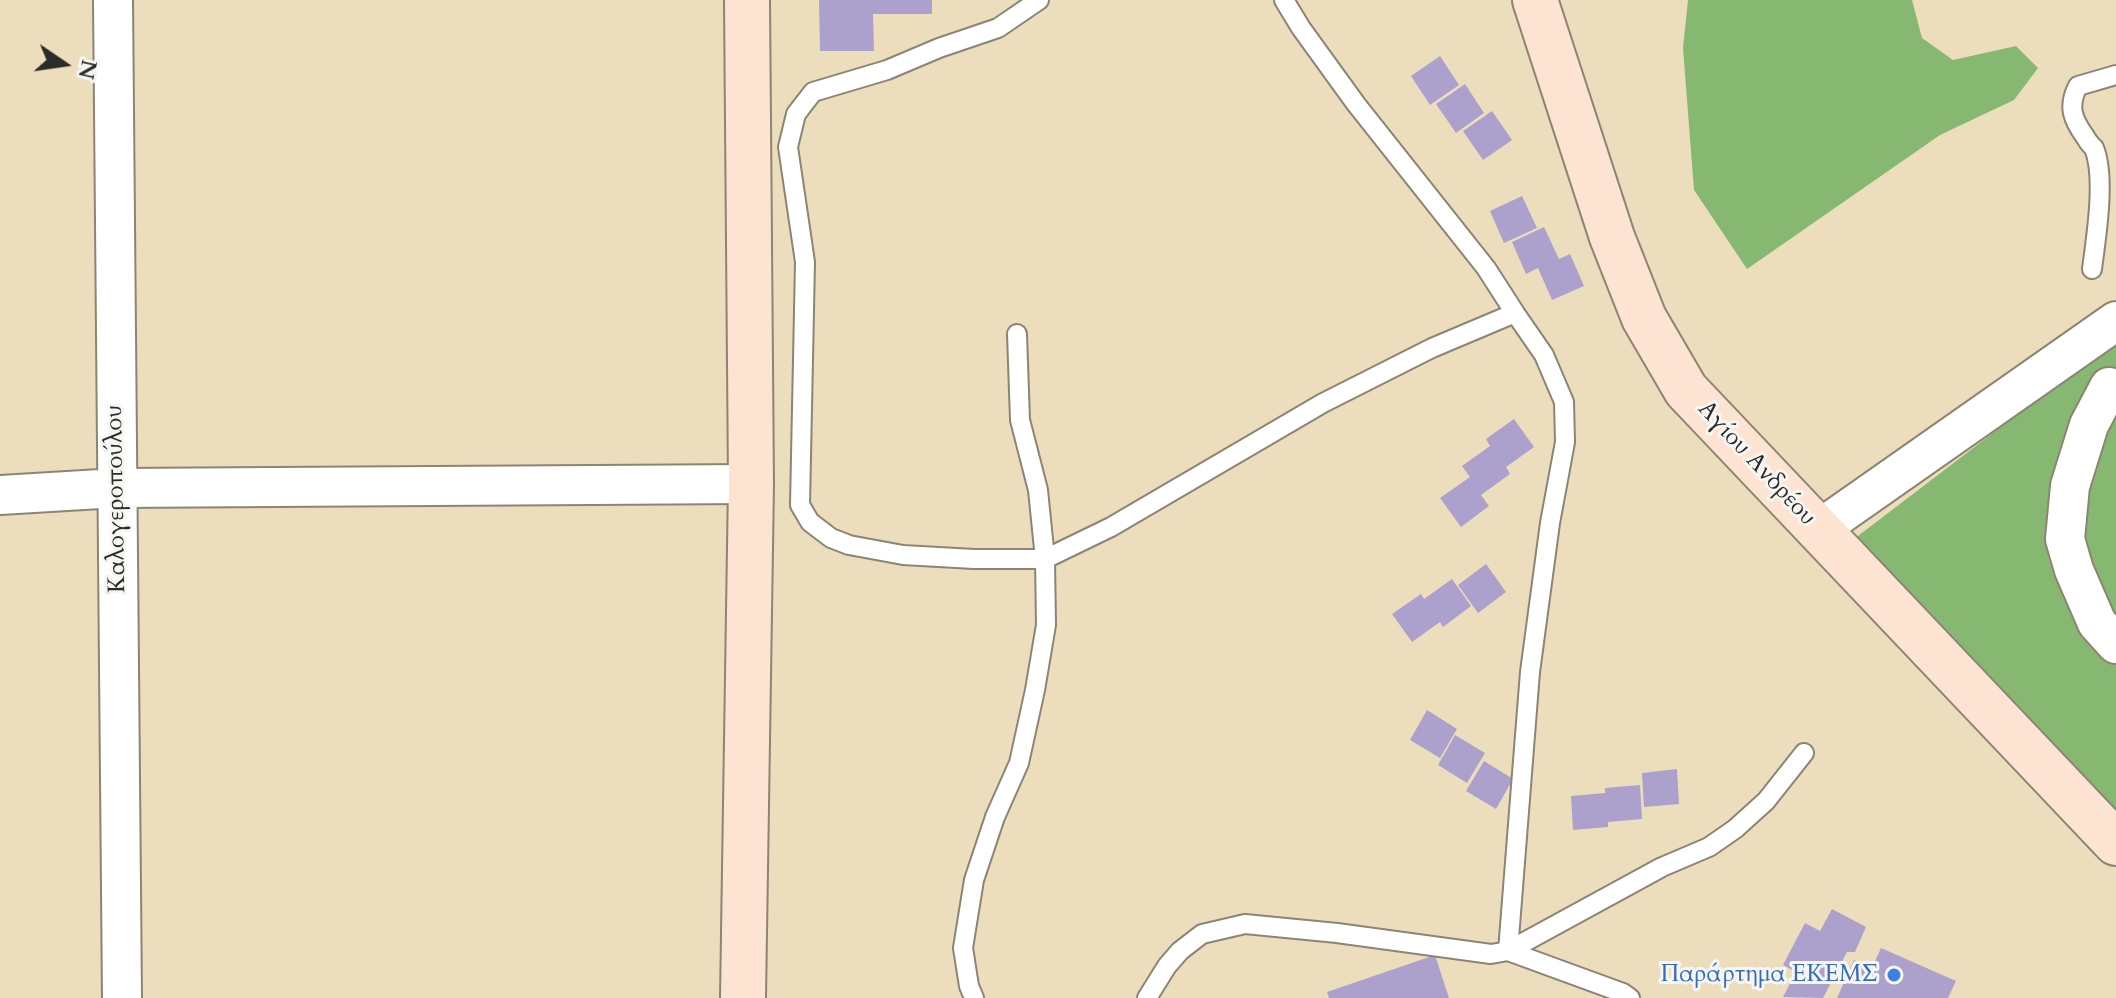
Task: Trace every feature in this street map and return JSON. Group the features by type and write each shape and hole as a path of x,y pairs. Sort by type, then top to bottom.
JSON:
{"main road":[{"path":"743,998 751,484 747,0"},
{"name":"Αγίου Ανδρέου","path":"1535,0 1612,237 1644,318 1686,390 2116,843"}],"street":[{"name":"Καλογεροπούλου","path":"113,0 122,998"},
{"path":"1818,530 2116,321"},
{"path":"2077,350 2112,388 2089,425 2070,486 2065,539 2074,570 2097,623 2116,644"},
{"path":"0,495 117,488 751,484"}],"lane":[{"path":"1039,0 998,28 887,70 813,92 796,114 788,147 805,262 800,505 810,522 831,538 849,545 903,555 1045,559 1111,527 1323,403 1432,348 1515,313"},
{"path":"1284,0 1356,104 1486,268 1544,355 1564,402 1565,442 1550,523 1530,672 1508,951"},
{"path":"2092,269 2099,180 2093,148 2073,117 2071,100 2078,86 2116,75"},
{"path":"974,998 963,948 974,880 995,817 1019,763 1046,625 1045,559 1038,490 1020,420 1017,334"},
{"path":"1147,998 1167,966 1202,934 1245,924 1491,954 1508,951 1662,867 1709,847 1766,801 1804,753"},
{"path":"1508,951 1630,998"}],"green space":[{"path":"1688,0 1912,0 1922,38 1953,60 2016,46 2038,68 2014,100 1940,135 1747,269 1694,190 1683,48"},
{"path":"2116,339 2116,815 1854,539"}],"building":[{"path":"819,0 932,0 932,14 873,14 874,51 820,51"},
{"path":"1440,56 1459,85 1430,105 1411,76"},
{"path":"1465,84 1484,113 1456,133 1436,104"},
{"path":"1492,111 1512,140 1483,160 1463,131"},
{"path":"1522,196 1537,228 1504,243 1490,211"},
{"path":"1544,227 1559,259 1570,254 1584,286 1552,300 1538,268 1526,274 1512,242"},
{"path":"1514,419 1534,447 1506,467 1510,474 1481,495 1489,506 1461,527 1440,498 1470,477 1462,466 1490,446 1486,439"},
{"path":"1486,564 1506,592 1478,613 1458,585"},
{"path":"1452,579 1471,606 1443,627 1440,622 1412,642 1392,614 1421,594 1424,599"},
{"path":"1427,710 1457,729 1440,758 1410,740"},
{"path":"1455,735 1485,753 1467,783 1438,765"},
{"path":"1484,761 1513,779 1496,809 1466,791"},
{"path":"1677,769 1679,804 1644,807 1642,773"},
{"path":"1640,785 1642,819 1608,822 1608,827 1573,830 1571,796 1605,793 1605,788"},
{"path":"1832,909 1866,927 1855,952 1847,952 1823,998 1783,997 1796,972 1783,965 1805,923 1820,931"},
{"name":"Παράρτημα ΕΚΕΜΣ","path":"1881,948 1956,981 1948,998 1837,998 1854,960 1872,968"},
{"path":"1435,955 1449,998 1329,998 1327,992"}],"place":[{"name":"Παράρτημα ΕΚΕΜΣ","path":"1894,975"}]}
